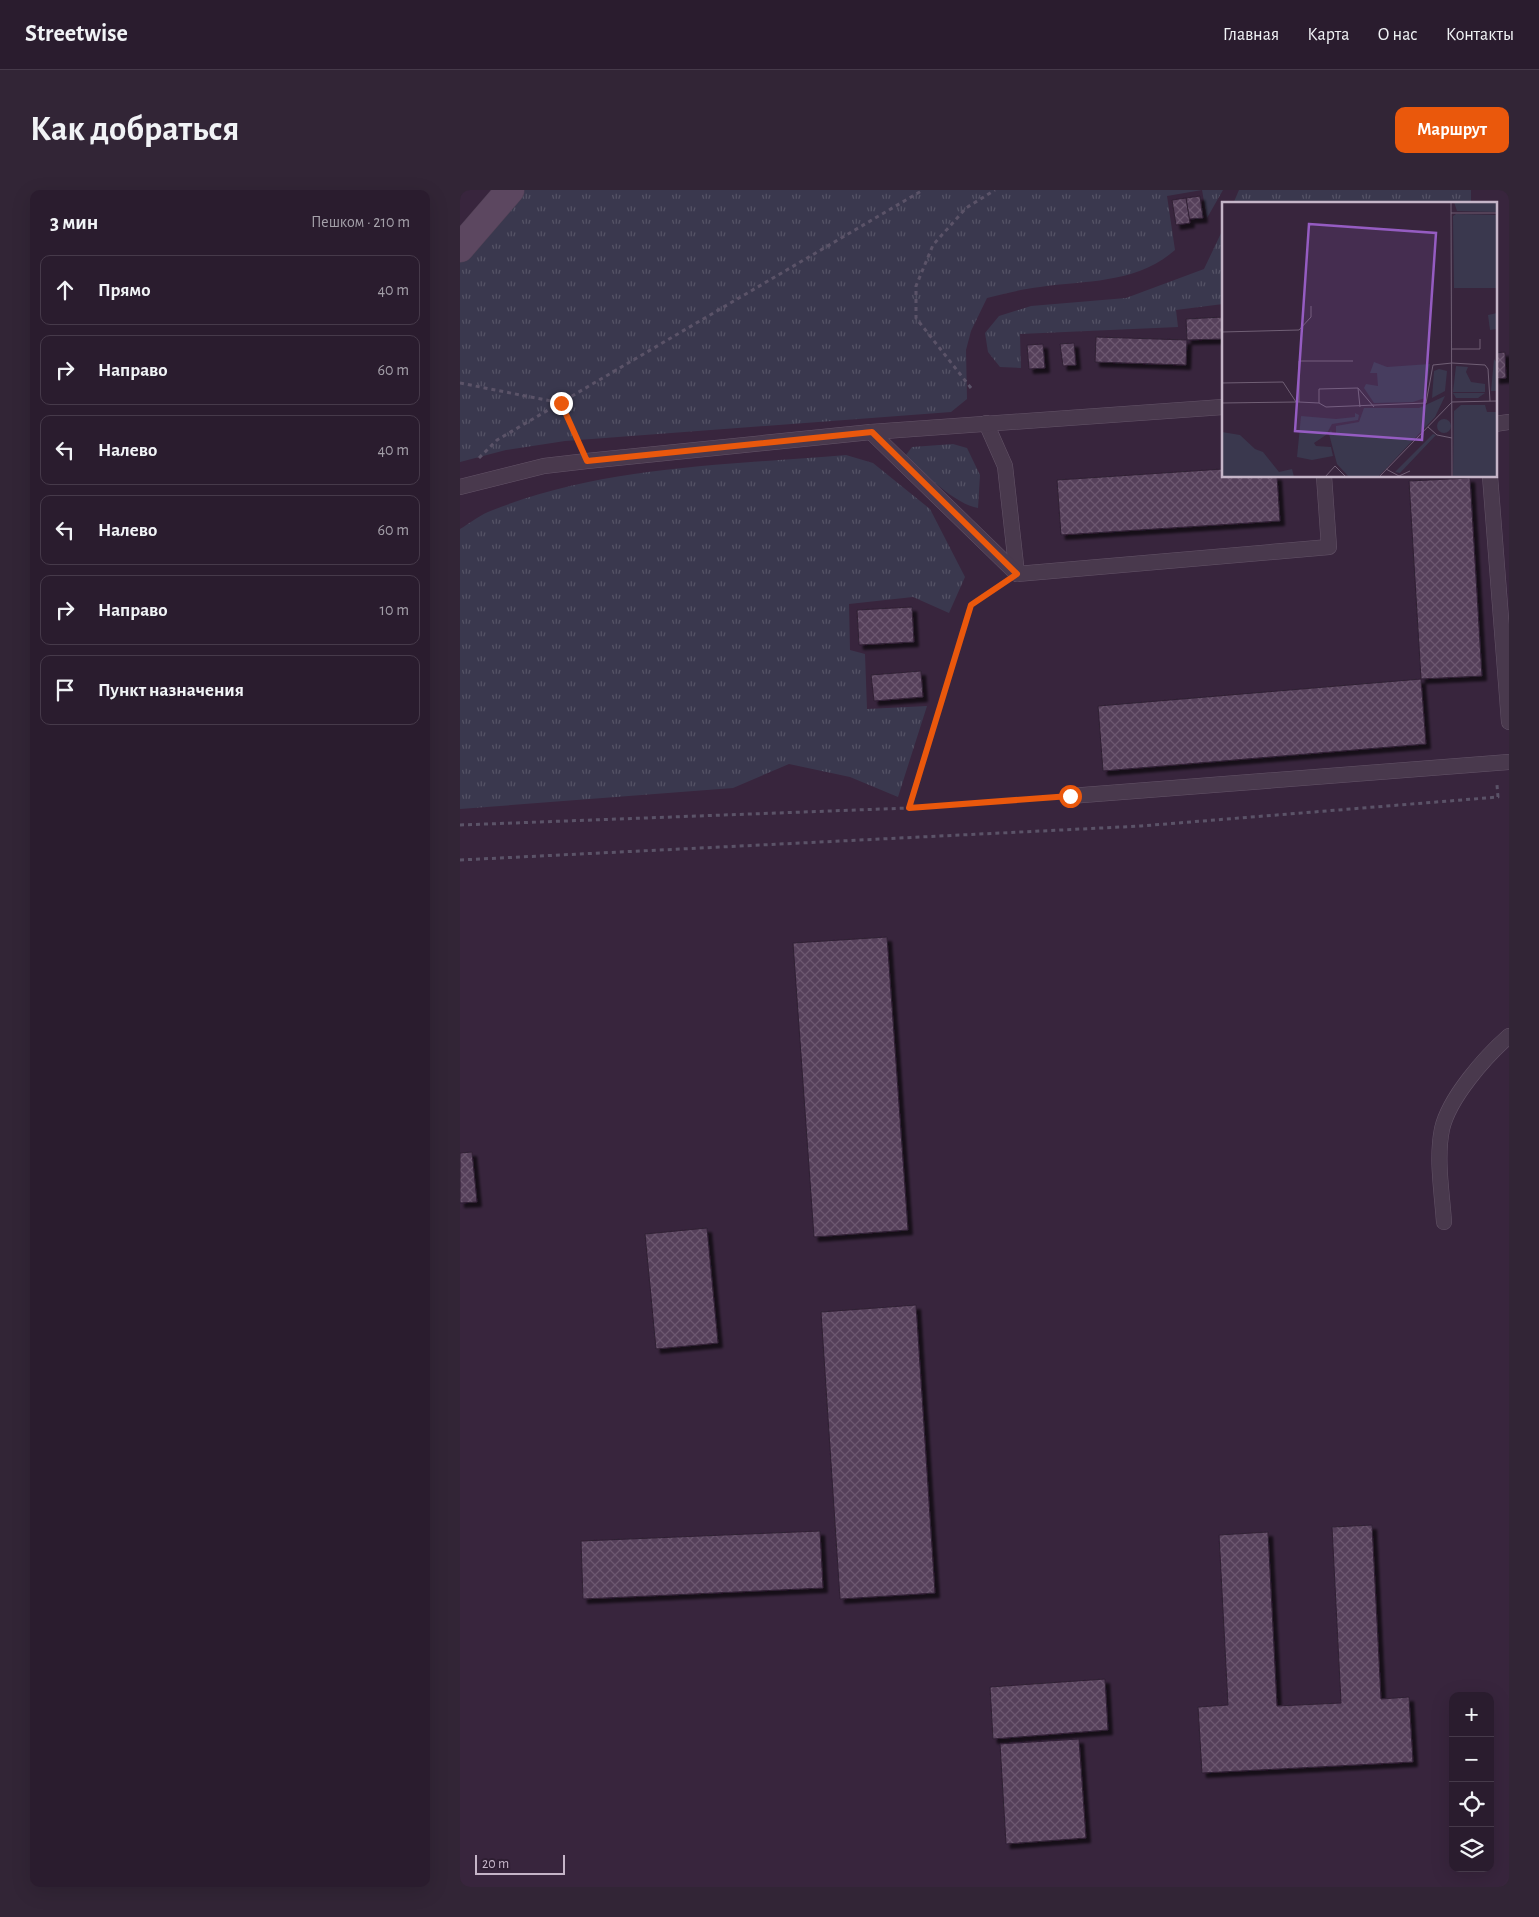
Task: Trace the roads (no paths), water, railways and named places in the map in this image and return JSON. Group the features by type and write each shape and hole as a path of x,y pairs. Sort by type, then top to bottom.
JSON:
{"main road":[{"path":"460,248 510,190"}],"lane":[{"path":"460,487 544,466 587,461 872,432 1222,407"},
{"path":"1496,424 1509,422"},
{"path":"986,423 1005,466 1017,574"},
{"path":"872,432 1017,574 1329,547 1324,478"},
{"path":"1490,478 1509,722"},
{"path":"1070,796 1502,762"},
{"path":"1444,1222 1440,1161 1442,1128 1463,1086 1494,1049 1509,1036"}]}
